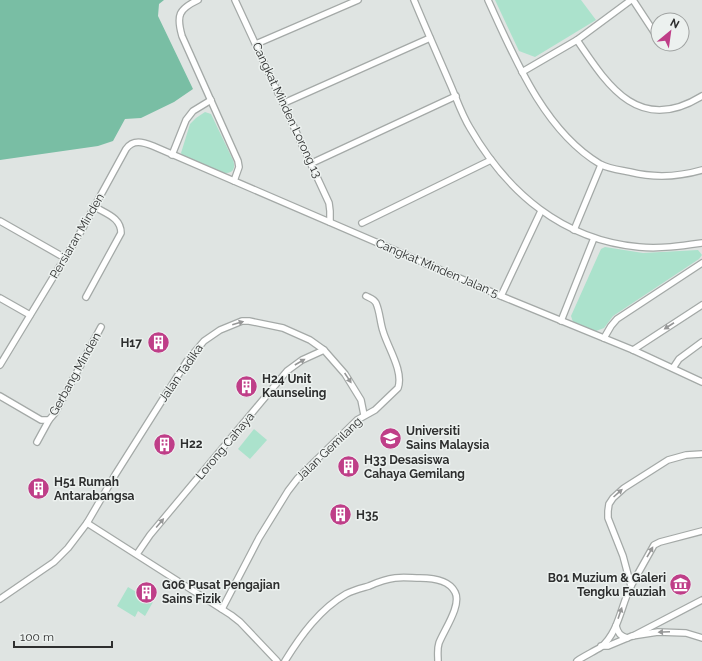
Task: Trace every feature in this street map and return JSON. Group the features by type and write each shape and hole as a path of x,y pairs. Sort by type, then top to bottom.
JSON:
{"street":[{"path":"198,0 184,8 178,21 182,36 238,161 239,167 234,181"},
{"name":"Cangkat Minden Lorong 13","path":"236,0 312,163 329,203 330,222"},
{"path":"256,44 358,0"},
{"path":"414,0 469,127 491,160 514,188 541,211 574,230 594,238 638,247 677,247 702,243"},
{"path":"488,0 522,72 538,100 556,125 586,154 601,165 636,174 672,176 689,174 702,170"},
{"path":"522,72 577,40 632,0 650,26"},
{"path":"284,104 430,38"},
{"path":"577,40 608,83 626,99 636,104 655,110 667,110 688,104 702,96"},
{"path":"312,163 456,96"},
{"path":"172,155 186,120 193,111 211,100"},
{"name":"Persiaran Minden","path":"0,365 95,207 126,149 136,142 142,142 172,155"},
{"name":"Cangkat Minden Jalan 5","path":"172,155 501,296 633,350 702,382"},
{"path":"362,223 491,160"},
{"path":"574,230 601,165"},
{"path":"86,297 121,234 120,225 116,219 95,207"},
{"path":"501,296 541,211"},
{"path":"0,221 65,258"},
{"path":"561,321 594,238"},
{"path":"604,338 617,319 702,263"},
{"name":"Jalan Gemilang","path":"222,609 259,538 288,491 298,478 357,420 375,410 398,388 399,383 393,354 383,332 376,303 373,299 366,296"},
{"path":"0,298 30,315"},
{"path":"633,350 702,305"},
{"name":"Jalan Tadika","path":"0,599 54,562 68,548 87,523 186,361 204,341 220,330 238,322 249,321 283,328 310,340 324,350 340,368 354,388 360,400 364,415"},
{"name":"Gerbang Minden","path":"38,442 49,420 56,414 101,327"},
{"path":"673,368 679,359 702,342"},
{"name":"Lorong Cahaya","path":"137,554 150,535 288,371 296,363 324,350"},
{"name":"Gerbang Minden","path":"0,396 41,420 49,420"},
{"path":"631,586 623,556 608,518 609,504 624,488 668,460 686,454 702,454"},
{"path":"87,523 240,622 277,661"},
{"path":"576,661 601,646 608,638 616,626 627,594 654,545 702,531"},
{"path":"285,661 307,629 336,600 348,593 384,580 395,578 427,578 437,580 451,586 455,591 457,602 439,644 438,661"},
{"path":"601,646 608,646 630,637 702,600"},
{"path":"616,626 619,634 623,637 658,632 679,632 702,638"}],"green space":[{"path":"0,0 164,0 159,4 158,16 193,89 174,102 141,118 125,119 113,141 98,146 0,160"},
{"path":"495,0 581,0 596,20 535,57 519,51"},
{"path":"205,112 211,114 233,160 234,168 230,173 224,173 182,155 181,153 190,124"},
{"path":"605,247 643,253 698,250 702,255 699,259 613,316 604,328 596,331 573,322 571,316 601,249"},
{"path":"254,429 267,440 250,459 238,449"},
{"path":"128,587 153,602 145,616 138,611 135,617 117,606"}],"place":[{"name":"H17","path":"158,343"},
{"name":"H24 Unit Kaunseling","path":"246,386"},
{"name":"Universiti Sains Malaysia","path":"391,438"},
{"name":"H22","path":"165,444"},
{"name":"H33 Desasiswa Cahaya Gemilang","path":"349,467"},
{"name":"H51 Rumah Antarabangsa","path":"38,489"},
{"name":"H35","path":"341,515"},
{"name":"B01 Muzium & Galeri Tengku Fauziah","path":"681,585"},
{"name":"G06 Pusat Pengajian Sains Fizik","path":"147,592"}]}
